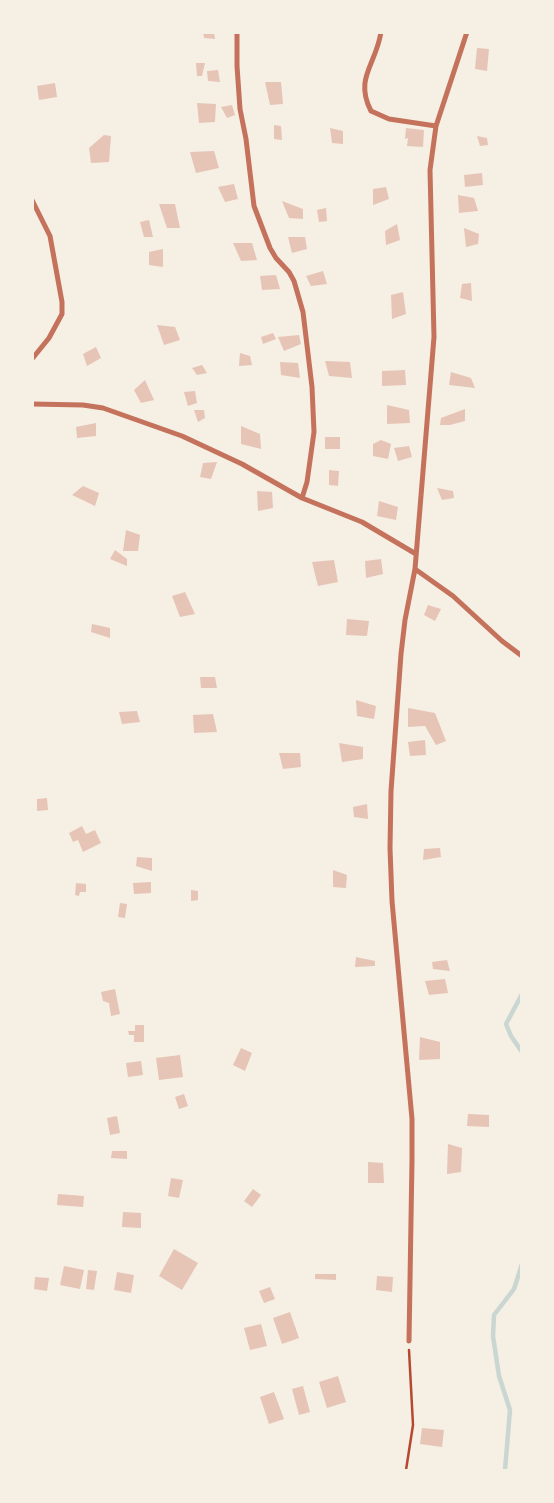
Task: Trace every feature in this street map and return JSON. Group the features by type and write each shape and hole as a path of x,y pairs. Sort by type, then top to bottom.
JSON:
{"street":[{"path":"237,32 240,109 246,139 254,206 273,253 294,280 303,312 312,387 314,432 307,482 302,498"},
{"path":"381,32 375,54 365,78 363,92 370,111 389,119 436,126"},
{"path":"409,1341 412,1119 396,955 390,848 391,791 401,654 416,554 434,337 430,178 436,126 468,32"},
{"path":"32,200 50,236 62,308 58,324 32,359"},
{"path":"32,404 83,405 121,413 182,436 216,451 302,498 362,522 416,554"},
{"path":"414,569 453,596 502,641 522,656"}],"path":[{"path":"406,1470 413,1425 409,1341"}],"building":[{"path":"203,32 214,32 215,39 204,38"},
{"path":"477,48 489,49 487,71 475,69"},
{"path":"196,63 205,63 202,76 197,76"},
{"path":"218,70 220,82 208,81 207,71"},
{"path":"265,82 281,82 283,104 270,105"},
{"path":"55,83 57,97 39,100 37,86"},
{"path":"197,103 216,104 215,122 199,123"},
{"path":"232,105 235,115 227,118 221,107"},
{"path":"274,125 281,126 282,140 274,139"},
{"path":"330,128 343,131 343,144 332,143"},
{"path":"406,128 424,130 423,147 407,146 408,138 405,139"},
{"path":"104,135 111,136 109,162 91,163 89,148"},
{"path":"477,136 487,138 488,145 480,146"},
{"path":"214,151 219,168 196,173 190,152"},
{"path":"482,173 483,185 465,187 464,175"},
{"path":"234,184 238,199 225,202 218,187"},
{"path":"386,187 389,199 373,205 373,189"},
{"path":"458,195 474,198 478,211 459,213"},
{"path":"282,201 303,209 303,219 289,218"},
{"path":"159,204 175,204 180,228 167,228"},
{"path":"326,208 327,221 319,222 317,210"},
{"path":"149,220 153,237 144,237 140,222"},
{"path":"397,224 400,240 386,245 385,231"},
{"path":"464,228 479,234 478,244 466,247"},
{"path":"288,237 305,237 307,249 292,253"},
{"path":"233,243 252,243 257,260 241,261"},
{"path":"163,249 163,267 149,265 149,252"},
{"path":"323,271 327,284 311,286 306,276"},
{"path":"276,275 280,289 262,290 260,276"},
{"path":"471,283 472,301 460,298 462,284"},
{"path":"403,292 406,314 392,319 391,295"},
{"path":"157,325 175,327 180,340 164,345"},
{"path":"273,333 276,339 263,344 261,337"},
{"path":"299,335 301,344 284,351 278,337"},
{"path":"96,347 101,358 87,366 83,354"},
{"path":"240,353 250,356 252,365 239,366"},
{"path":"325,361 350,362 352,378 329,376"},
{"path":"280,362 298,363 300,378 281,375"},
{"path":"202,365 207,373 197,375 192,368"},
{"path":"405,370 406,385 382,386 382,371"},
{"path":"451,372 471,378 475,388 449,385"},
{"path":"145,380 154,400 141,403 134,390"},
{"path":"195,391 197,403 188,406 184,392"},
{"path":"387,405 409,410 410,423 387,424"},
{"path":"465,409 465,421 450,425 440,425 441,418"},
{"path":"194,410 204,410 205,418 198,422"},
{"path":"96,423 96,436 77,438 76,427"},
{"path":"241,426 260,434 261,449 241,444"},
{"path":"325,437 340,437 340,449 325,449"},
{"path":"381,440 391,444 388,459 373,456 373,444"},
{"path":"409,446 412,457 398,461 394,448"},
{"path":"217,462 211,479 200,477 203,463"},
{"path":"329,470 339,471 338,486 329,485"},
{"path":"83,486 99,493 95,506 72,495"},
{"path":"437,488 453,491 454,498 442,500"},
{"path":"257,491 272,492 273,508 258,511"},
{"path":"379,501 398,507 396,520 377,516"},
{"path":"126,530 140,535 138,551 123,551"},
{"path":"115,550 127,559 127,566 110,559"},
{"path":"381,559 383,574 366,578 365,561"},
{"path":"334,560 338,582 318,586 312,562"},
{"path":"185,592 195,614 180,617 172,596"},
{"path":"428,605 441,609 435,621 424,615"},
{"path":"347,619 369,621 367,636 346,635"},
{"path":"92,624 110,628 110,638 91,632"},
{"path":"200,677 215,677 217,688 201,688"},
{"path":"356,700 376,706 374,719 357,716"},
{"path":"408,708 435,713 446,741 436,745 425,726 408,727"},
{"path":"137,711 140,722 122,724 119,712"},
{"path":"213,714 217,732 194,733 193,715"},
{"path":"425,740 426,755 410,756 408,742"},
{"path":"339,743 363,747 363,759 342,762"},
{"path":"279,753 300,753 301,767 283,769"},
{"path":"47,798 48,810 37,811 37,799"},
{"path":"367,804 368,819 354,817 353,807"},
{"path":"82,826 86,834 95,830 101,843 83,852 78,840 73,842 69,833"},
{"path":"440,848 441,857 423,860 424,849"},
{"path":"137,857 152,858 152,871 136,866"},
{"path":"333,870 347,875 346,888 333,887"},
{"path":"151,882 151,893 134,894 133,883"},
{"path":"76,883 86,884 86,892 80,892 79,896 75,895"},
{"path":"191,890 198,891 198,900 191,901"},
{"path":"120,903 127,904 125,918 118,917"},
{"path":"356,957 375,961 375,966 355,967"},
{"path":"447,960 450,971 433,969 432,962"},
{"path":"445,979 448,993 429,995 425,981"},
{"path":"115,989 120,1014 111,1016 109,1003 103,1001 101,992"},
{"path":"135,1025 144,1025 144,1042 134,1042 134,1035 129,1035 128,1031 135,1031"},
{"path":"420,1037 440,1042 440,1059 419,1060"},
{"path":"241,1048 252,1053 245,1071 233,1065"},
{"path":"180,1055 183,1077 159,1080 156,1058"},
{"path":"141,1061 143,1075 128,1077 126,1063"},
{"path":"184,1094 188,1106 179,1109 175,1097"},
{"path":"468,1114 489,1115 489,1127 467,1126"},
{"path":"117,1116 120,1133 110,1135 107,1118"},
{"path":"448,1144 462,1148 461,1172 447,1174"},
{"path":"112,1151 127,1151 127,1159 111,1158"},
{"path":"368,1162 383,1163 384,1183 368,1183"},
{"path":"171,1178 183,1180 179,1198 168,1196"},
{"path":"253,1189 261,1195 252,1207 244,1201"},
{"path":"58,1194 84,1196 83,1207 57,1205"},
{"path":"123,1212 141,1213 141,1228 122,1227"},
{"path":"174,1249 198,1263 182,1290 159,1276"},
{"path":"64,1266 84,1270 80,1289 60,1285"},
{"path":"88,1270 97,1271 94,1290 86,1289"},
{"path":"117,1272 134,1275 131,1293 114,1290"},
{"path":"315,1274 336,1274 336,1280 315,1279"},
{"path":"377,1276 393,1277 392,1292 376,1290"},
{"path":"35,1277 49,1278 47,1291 34,1289"},
{"path":"270,1287 275,1299 264,1303 259,1291"},
{"path":"290,1312 299,1338 282,1344 273,1318"},
{"path":"261,1324 267,1346 250,1350 244,1328"},
{"path":"338,1376 346,1402 327,1408 319,1382"},
{"path":"303,1386 310,1412 299,1415 292,1389"},
{"path":"274,1392 284,1419 269,1424 260,1397"},
{"path":"422,1428 444,1430 442,1447 420,1444"}],"waterway":[{"path":"522,994 506,1024 511,1036 522,1052"},
{"path":"505,1470 510,1410 499,1376 493,1336 494,1315 514,1289 522,1264"}]}
